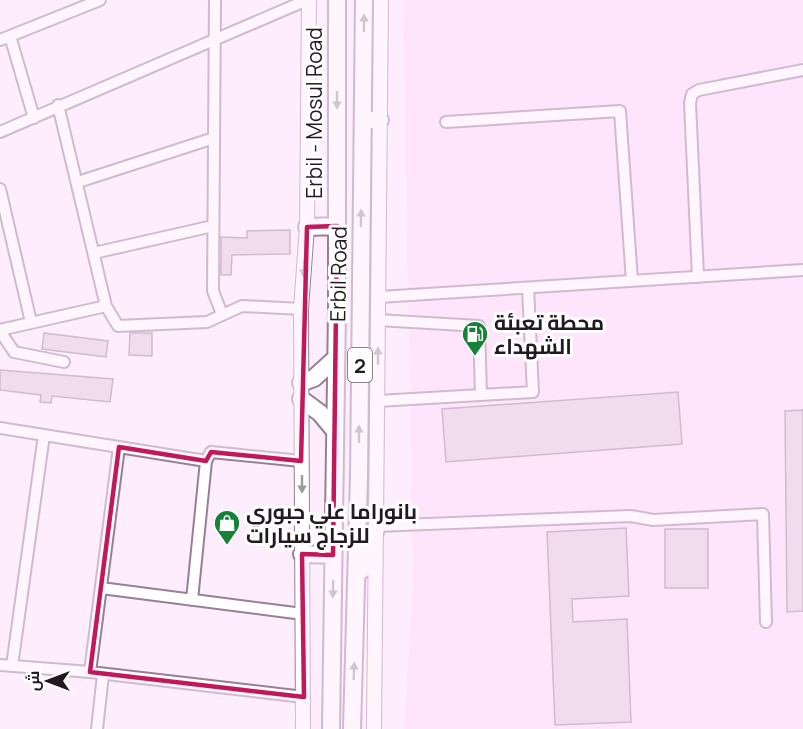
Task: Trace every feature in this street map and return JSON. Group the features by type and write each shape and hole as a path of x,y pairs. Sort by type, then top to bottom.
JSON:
{"highway":[{"name":"Erbil - Mosul Road","path":"331,729 336,358 337,0"},
{"name":"Erbil Road","path":"352,729 357,588 364,0"},
{"path":"363,120 380,120"},
{"path":"307,227 337,226"},
{"path":"335,431 302,391 336,358"},
{"path":"357,588 376,526"},
{"path":"302,554 333,555"}],"main road":[{"path":"303,729 302,309 307,227 308,0"},
{"path":"374,729 381,0"}],"street":[{"path":"34,118 5,38 100,0"},
{"path":"215,0 213,291 222,314"},
{"path":"0,132 58,105 308,0"},
{"path":"698,277 690,103 692,94 699,90 803,70"},
{"path":"58,105 106,306 118,326 207,322 242,306 302,309"},
{"path":"446,122 620,111 632,281"},
{"path":"78,182 214,138"},
{"path":"0,189 31,322"},
{"path":"94,253 213,226"},
{"path":"379,297 803,270"},
{"path":"378,401 533,392 528,288"},
{"path":"64,362 14,352 0,331 106,306"},
{"path":"378,320 479,326 481,395"},
{"path":"0,428 206,461"},
{"path":"12,666 44,435"},
{"path":"90,672 119,447"},
{"path":"192,600 206,461 211,452 302,461"},
{"path":"376,526 631,516 654,520 763,514 766,621"},
{"path":"101,588 303,614"},
{"path":"0,665 90,672 304,697"},
{"path":"97,729 103,675"}],"highlighted area":[{"path":"337,226 333,555 302,554 304,697 90,672 119,447 206,461 211,452 301,461 307,227"}],"shaded area":[{"path":"403,0 803,0 803,729 404,729 413,582"}],"building":[{"path":"290,230 290,254 232,255 231,275 221,275 221,237 247,238 247,231"},
{"path":"44,333 108,341 106,357 42,349"},
{"path":"130,333 152,333 152,356 129,355"},
{"path":"0,370 113,379 110,402 52,396 51,403 40,402 41,395 0,390"},
{"path":"678,392 682,444 446,462 442,409"},
{"path":"803,410 803,611 787,612 785,411"},
{"path":"626,528 629,596 572,599 573,622 627,619 631,722 555,725 547,532"},
{"path":"665,529 708,529 708,588 665,588"}],"place":[{"name":"محطة تعبئة الشهداء","path":"475,357"},
{"name":"بانوراما علي جبوري للزجاج سيارات","path":"227,546"}]}
